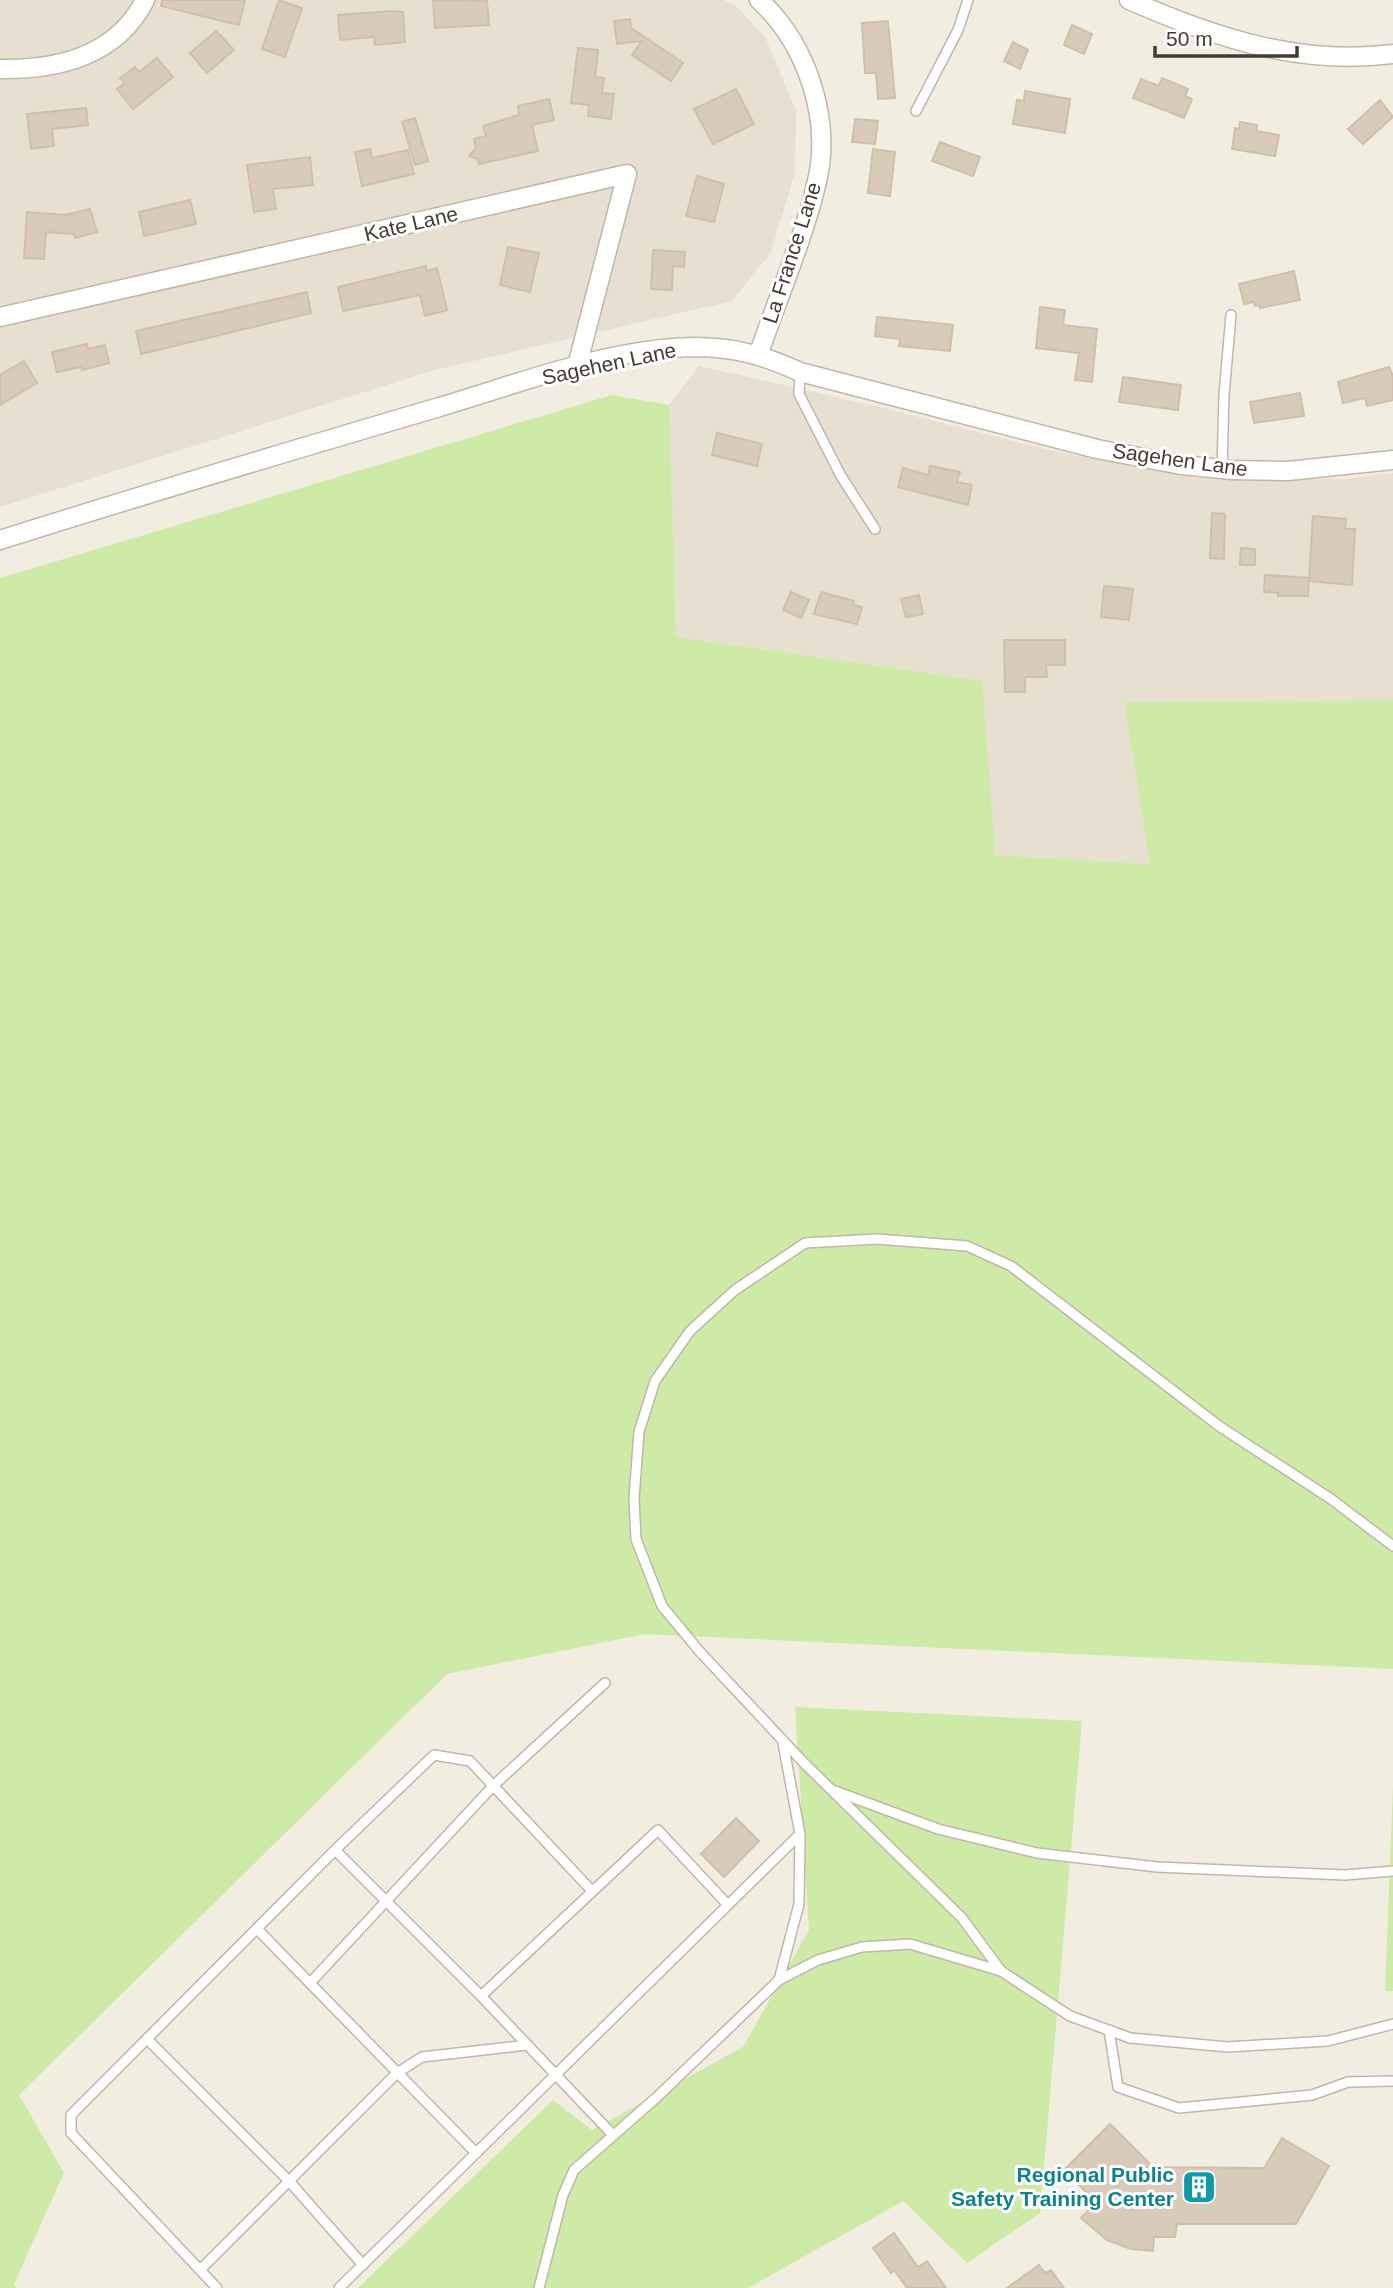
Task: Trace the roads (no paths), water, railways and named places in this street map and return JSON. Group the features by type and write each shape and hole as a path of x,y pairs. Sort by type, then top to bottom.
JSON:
{"street":[{"path":"0,69 58,66 85,57 127,26 145,0"},
{"name":"La France Lane","path":"759,0 784,28 799,53 817,104 821,148 818,180 759,353"},
{"path":"1129,0 1194,29 1289,53 1338,56 1393,54"},
{"name":"Kate Lane","path":"0,317 627,174 577,366"},
{"name":"Sagehen Lane","path":"0,540 176,484 577,366 693,347 759,353 800,372 1097,449 1222,469 1288,471 1393,460"}],"lane":[{"path":"916,111 958,30 968,0"},
{"path":"1222,469 1224,396 1231,315"},
{"path":"800,372 799,394 841,475 875,529"},
{"path":"1001,1971 962,1919 783,1741 662,1606 636,1539 634,1498 639,1432 655,1381 690,1331 751,1278 805,1243 877,1239 967,1246 1011,1266 1219,1426 1331,1499 1393,1545"},
{"path":"310,1983 493,1786 605,1683"},
{"path":"779,1980 799,1904 800,1834 783,1741"},
{"path":"217,2288 71,2133 71,2115 335,1850 435,1755 470,1761 592,1891"},
{"path":"830,1789 938,1829 1037,1853 1171,1868 1345,1875 1393,1871"},
{"path":"481,1996 658,1830 728,1905"},
{"path":"339,2288 800,1834"},
{"path":"335,1850 481,1996 613,2136"},
{"path":"257,1929 476,2153"},
{"path":"539,2288 563,2195 574,2170 779,1980 818,1960 862,1947 910,1944 1001,1971 1070,2016 1130,2038 1228,2047 1328,2041 1393,2024"},
{"path":"1110,2030 1118,2087 1179,2108 1311,2095 1349,2082 1393,2081"},
{"path":"147,2039 289,2181 363,2265"},
{"path":"200,2270 397,2073 422,2057 527,2045"}],"place":[{"name":"Regional Public Safety Training Center","path":"1199,2187"}]}
